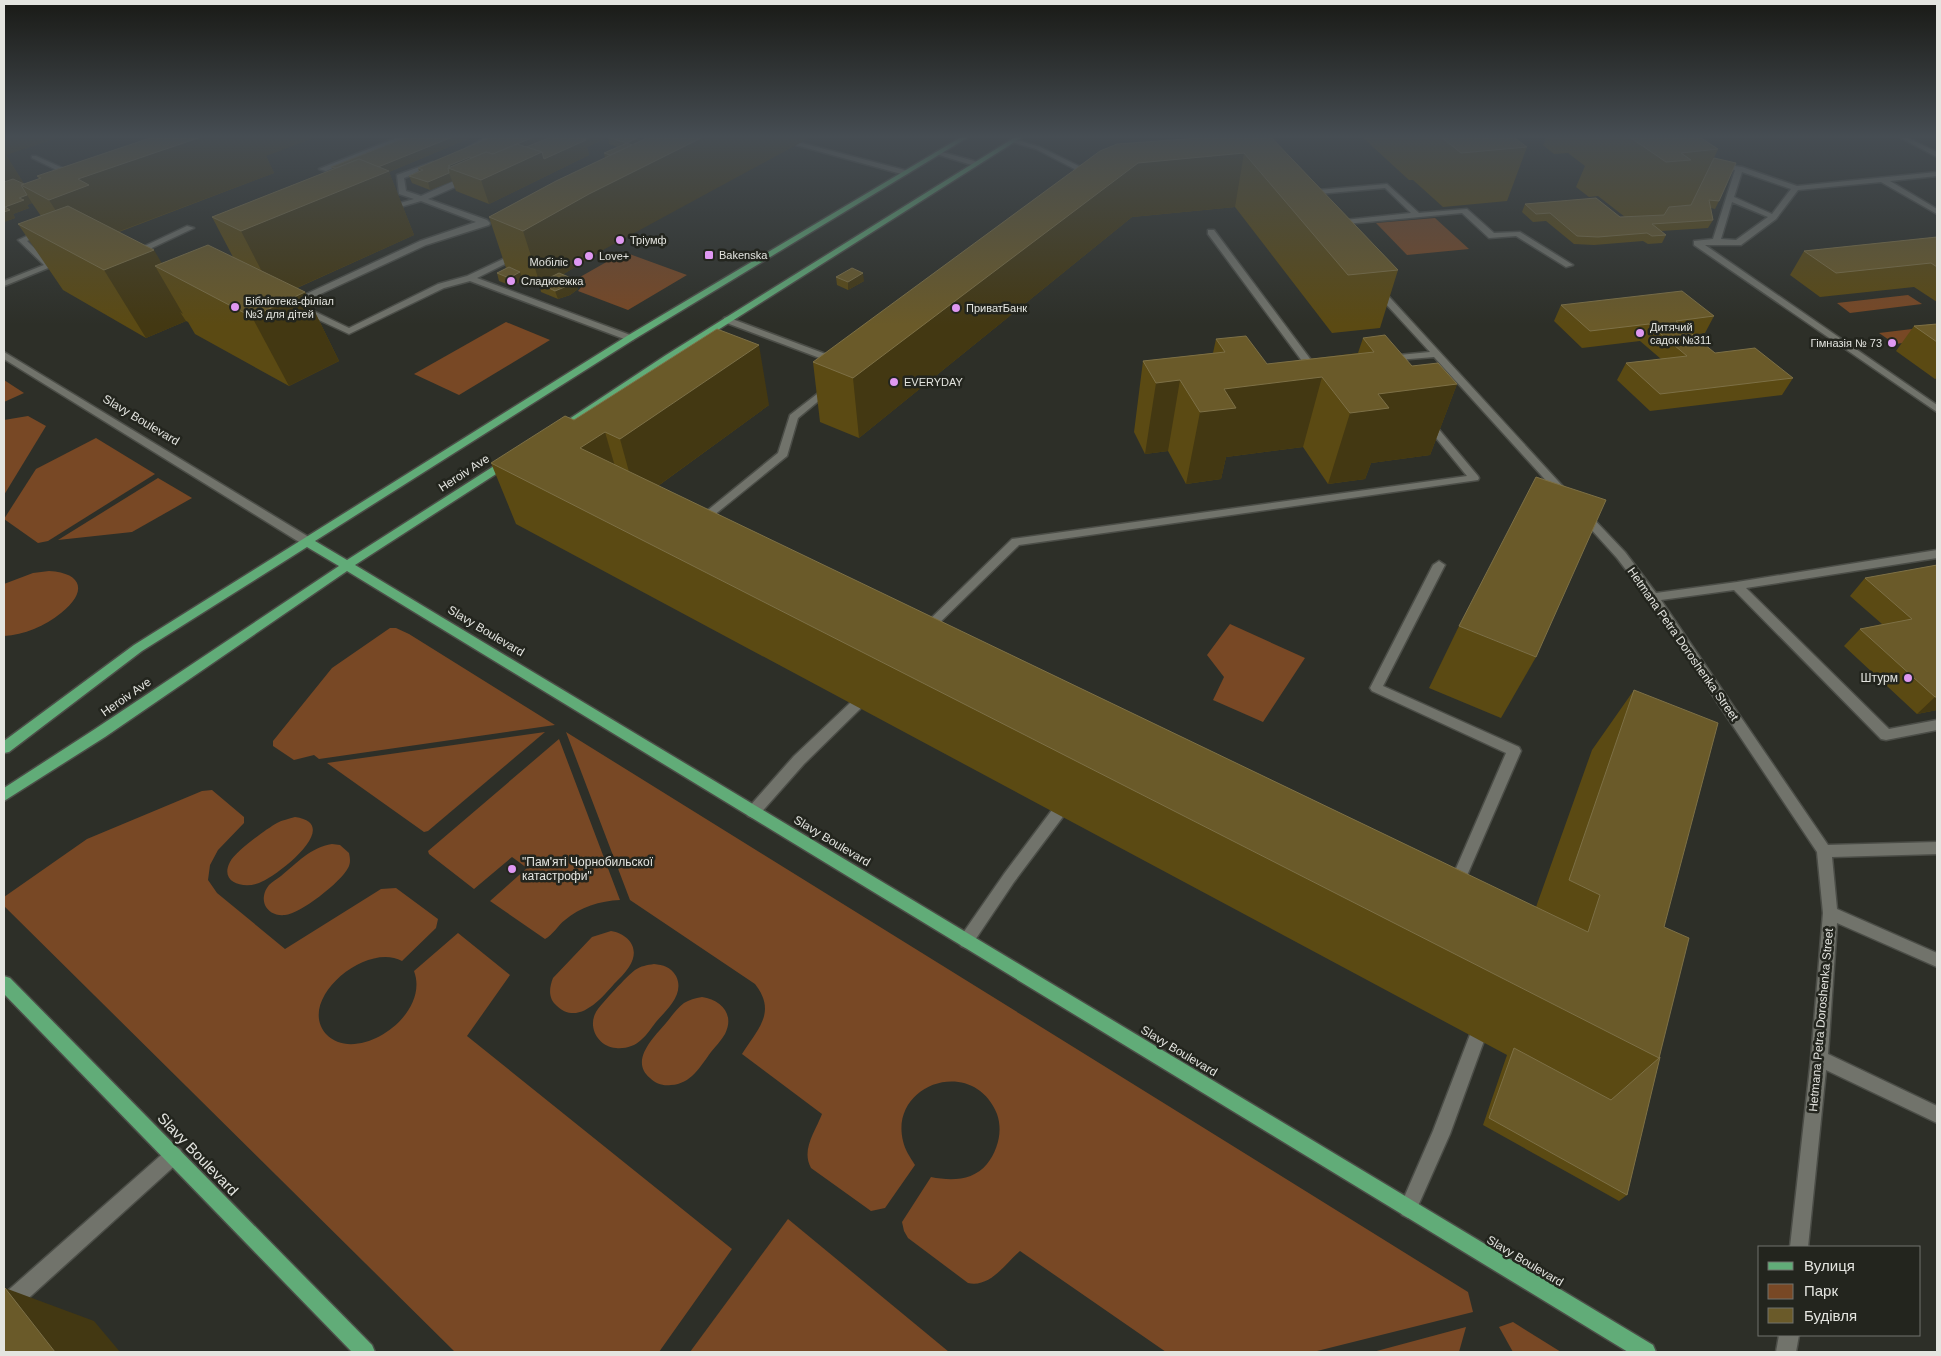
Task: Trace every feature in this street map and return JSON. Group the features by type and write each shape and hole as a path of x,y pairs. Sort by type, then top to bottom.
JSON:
{"main road":[{"name":"Heroiv Ave","path":"4,748 138,648 630,338 861,199"},
{"path":"553,433 727,320 919,199"},
{"name":"Heroiv Ave","path":"4,795 100,733 346,566 520,454"},
{"name":"Slavy Boulevard","path":"308,542 1646,1352"},
{"name":"Slavy Boulevard","path":"4,983 365,1352"}],"street":[{"path":"378,213 420,199"},
{"path":"427,199 493,225"},
{"path":"1401,199 1417,214"},
{"path":"1716,241 1730,199"},
{"path":"1733,199 1773,217"},
{"path":"1787,199 1773,217 1738,243 1716,241 1696,244 1937,409"},
{"path":"1916,199 1937,212"},
{"path":"1327,224 1464,211 1492,236 1517,234 1569,265"},
{"path":"484,222 423,243 292,304 349,331 441,286 470,278 523,252"},
{"path":"122,258 190,228"},
{"path":"4,284 54,267 22,240 49,230"},
{"path":"1211,232 1308,363 1328,362"},
{"path":"470,278 630,338"},
{"name":"Hetmana Petra Doroshenka Street","path":"1367,279 1620,555 1653,596 1824,851 1830,913 1819,1058 1799,1246"},
{"path":"727,320 846,364"},
{"path":"1384,368 1378,360 1436,354"},
{"name":"Slavy Boulevard","path":"4,355 308,542"},
{"path":"710,525 701,521 783,454 793,417 840,380"},
{"path":"914,642 1016,542 1474,478 1420,412"},
{"path":"1653,596 1737,586 1937,554"},
{"path":"1438,564 1376,688 1514,751 1453,889"},
{"path":"1737,586 1886,735 1937,725"},
{"path":"753,812 799,760 855,706"},
{"path":"966,941 1009,878 1058,814"},
{"path":"1824,851 1937,848"},
{"path":"1830,913 1937,960"},
{"path":"1408,1208 1440,1134 1476,1038"},
{"path":"1819,1058 1937,1115"},
{"path":"4,1307 174,1155"},
{"path":"1786,1352 1789,1336"}],"green space":[{"path":"1435,218 1469,249 1407,255 1376,223"},
{"path":"624,252 687,275 628,310 578,291 583,285 573,281"},
{"path":"1908,295 1922,304 1850,313 1837,303"},
{"path":"506,322 550,340 459,395 414,374"},
{"path":"1937,326 1937,339 1895,344 1879,333"},
{"path":"4,380 24,393 4,402"},
{"path":"28,416 46,426 4,495 4,420"},
{"path":"96,438 155,474 48,541 38,543 4,519 36,469"},
{"path":"158,478 192,498 132,532 58,540"},
{"path":"49,571 61,573 75,580 78,585 78,591 75,598 61,613 41,626 27,632 4,636 4,584 33,573"},
{"path":"1230,624 1305,658 1263,722 1213,700 1224,677 1207,655"},
{"path":"390,628 396,628 409,634 555,725 319,759 314,755 294,760 273,746 273,741 332,668"},
{"path":"545,732 428,831 424,832 327,763"},
{"path":"566,732 1468,1292 1473,1312 1313,1352 1166,1352 1020,1251 997,1274 983,1282 976,1284 968,1283 908,1238 902,1222 931,1177 954,1179 968,1177 981,1170 991,1159 997,1147 1000,1127 997,1114 985,1096 970,1085 953,1082 936,1084 920,1092 908,1104 902,1121 903,1141 915,1165 885,1208 871,1211 811,1168 808,1161 808,1148 822,1114 742,1054 763,1020 765,1012 761,994 755,984 630,900"},
{"path":"559,739 620,900 598,903 584,908 562,922 545,939 490,901 527,868 512,857 474,889 429,854 428,851"},
{"path":"212,790 244,817 244,823 218,850 210,865 208,880 217,893 285,949 381,889 396,888 438,919 436,928 402,961 387,957 371,959 354,966 339,977 327,991 320,1005 319,1020 326,1034 339,1042 355,1044 372,1040 388,1031 402,1019 412,1004 416,988 414,971 458,933 510,975 467,1036 732,1249 659,1352 455,1352 4,906 4,897 87,839 202,791"},
{"path":"295,817 309,822 313,829 310,839 291,861 267,879 253,885 240,885 230,879 227,869 238,852 272,826"},
{"path":"332,844 340,845 349,853 350,862 344,874 320,896 292,913 279,915 269,910 264,902 264,896 269,885 317,848"},
{"path":"611,931 623,935 631,943 634,954 629,967 603,997 581,1012 565,1011 557,1006 551,997 550,989 553,978 592,937"},
{"path":"654,964 672,970 676,976 678,989 674,1001 636,1044 630,1047 619,1048 604,1044 596,1036 594,1030 593,1024 596,1012 635,970"},
{"path":"702,997 715,1001 724,1009 728,1020 725,1034 690,1078 678,1084 665,1085 657,1083 644,1071 642,1064 646,1049 655,1035 681,1005"},
{"path":"788,1219 949,1352 690,1352"},
{"path":"1513,1322 1561,1352 1513,1352 1499,1327"},
{"path":"1466,1327 1459,1352 1373,1352"}],"building":[{"path":"4,199 24,200 5,207 10,210 4,212"},
{"path":"257,199 319,199 241,231 212,217"},
{"path":"522,199 580,199 523,231 489,217"},
{"path":"1034,199 1090,199 853,378 813,362"},
{"path":"1283,199 1330,199 1398,270 1348,275"},
{"path":"1598,199 1620,217 1664,215 1669,207 1691,205 1694,199 1720,199 1719,201 1709,200 1713,220 1652,224 1666,235 1652,236 1647,233 1598,237 1577,236 1550,213 1536,214 1525,204"},
{"path":"68,206 154,250 104,270 18,224"},
{"path":"1937,237 1937,267 1931,263 1836,273 1804,251"},
{"path":"208,245 305,292 252,317 155,266"},
{"path":"509,267 520,272 509,278 497,273"},
{"path":"852,268 863,273 848,282 836,277"},
{"path":"559,273 576,280 555,291 539,283"},
{"path":"1682,291 1714,316 1676,321 1715,353 1755,348 1793,378 1660,394 1626,363 1687,356 1649,324 1590,331 1561,305"},
{"path":"1937,324 1937,342 1914,326"},
{"path":"717,329 759,345 620,439 605,432 580,448 1588,932 1600,895 1569,880 1634,690 1718,723 1664,927 1689,938 1659,1058 491,463 565,416 574,420"},
{"path":"1385,335 1412,366 1438,363 1457,384 1378,394 1389,408 1350,413 1322,377 1224,389 1236,408 1200,412 1180,380 1156,383 1143,361 1225,352 1216,339 1246,336 1267,364 1374,352 1363,338"},
{"path":"1536,477 1606,500 1536,657 1459,626"},
{"path":"1937,565 1937,697 1935,697 1860,629 1912,619 1865,578"},
{"path":"1514,1048 1611,1100 1660,1057 1627,1195 1489,1118"},
{"path":"5,1288 55,1352 4,1352"}],"place":[{"name":"Тріумф","path":"620,240"},
{"name":"Bakenska","path":"709,255"},
{"name":"Love+","path":"589,256"},
{"name":"Мобіліс","path":"578,262"},
{"name":"Сладкоежка","path":"511,281"},
{"name":"Бібліотека-філіал №3 для дітей","path":"235,307"},
{"name":"ПриватБанк","path":"956,308"},
{"name":"Дитячий садок №311","path":"1640,333"},
{"name":"Гімназія № 73","path":"1892,343"},
{"name":"EVERYDAY","path":"894,382"},
{"name":"Штурм","path":"1908,678"},
{"name":"\"Пам'яті Чорнобильскої катастрофи\"","path":"512,869"}]}
